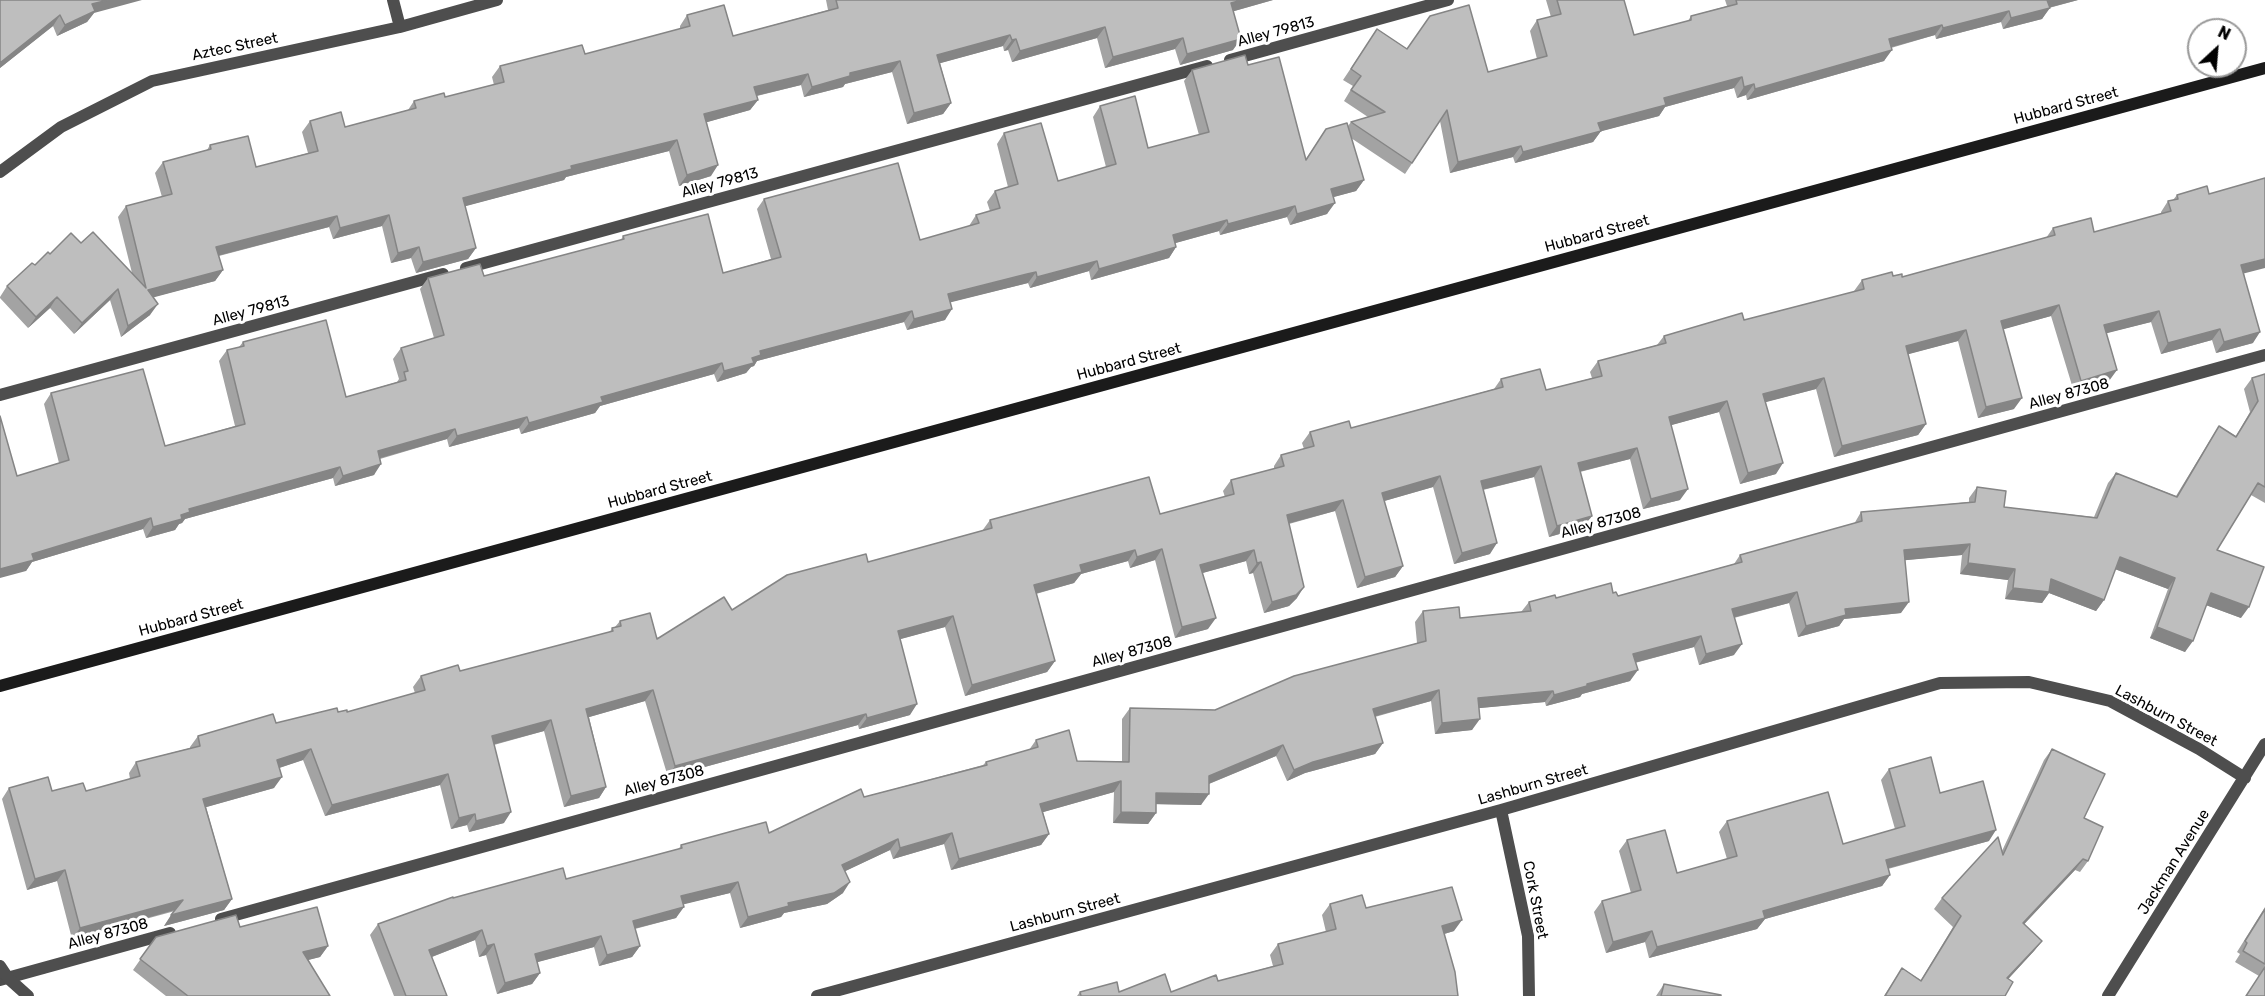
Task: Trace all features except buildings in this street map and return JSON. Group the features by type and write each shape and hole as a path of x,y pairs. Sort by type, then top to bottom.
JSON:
{"main road":[{"name":"Hubbard Street","path":"0,686 2265,68"}],"street":[{"path":"393,0 400,27"},
{"name":"Aztec Street","path":"0,172 61,128 152,81 400,27 497,0"},
{"name":"Alley 79813","path":"0,395 1448,0"},
{"name":"Alley 87308","path":"203,924 2265,356"},
{"name":"Lashburn Street","path":"817,996 1501,810 1940,683 2028,682 2110,701 2199,749 2245,778"},
{"name":"Jackman Avenue","path":"2108,996 2265,744"},
{"name":"Cork Street","path":"1501,810 1528,936 1529,996"},
{"name":"Alley 87308","path":"4,979 180,930"},
{"path":"0,966 4,979 28,996"}]}
